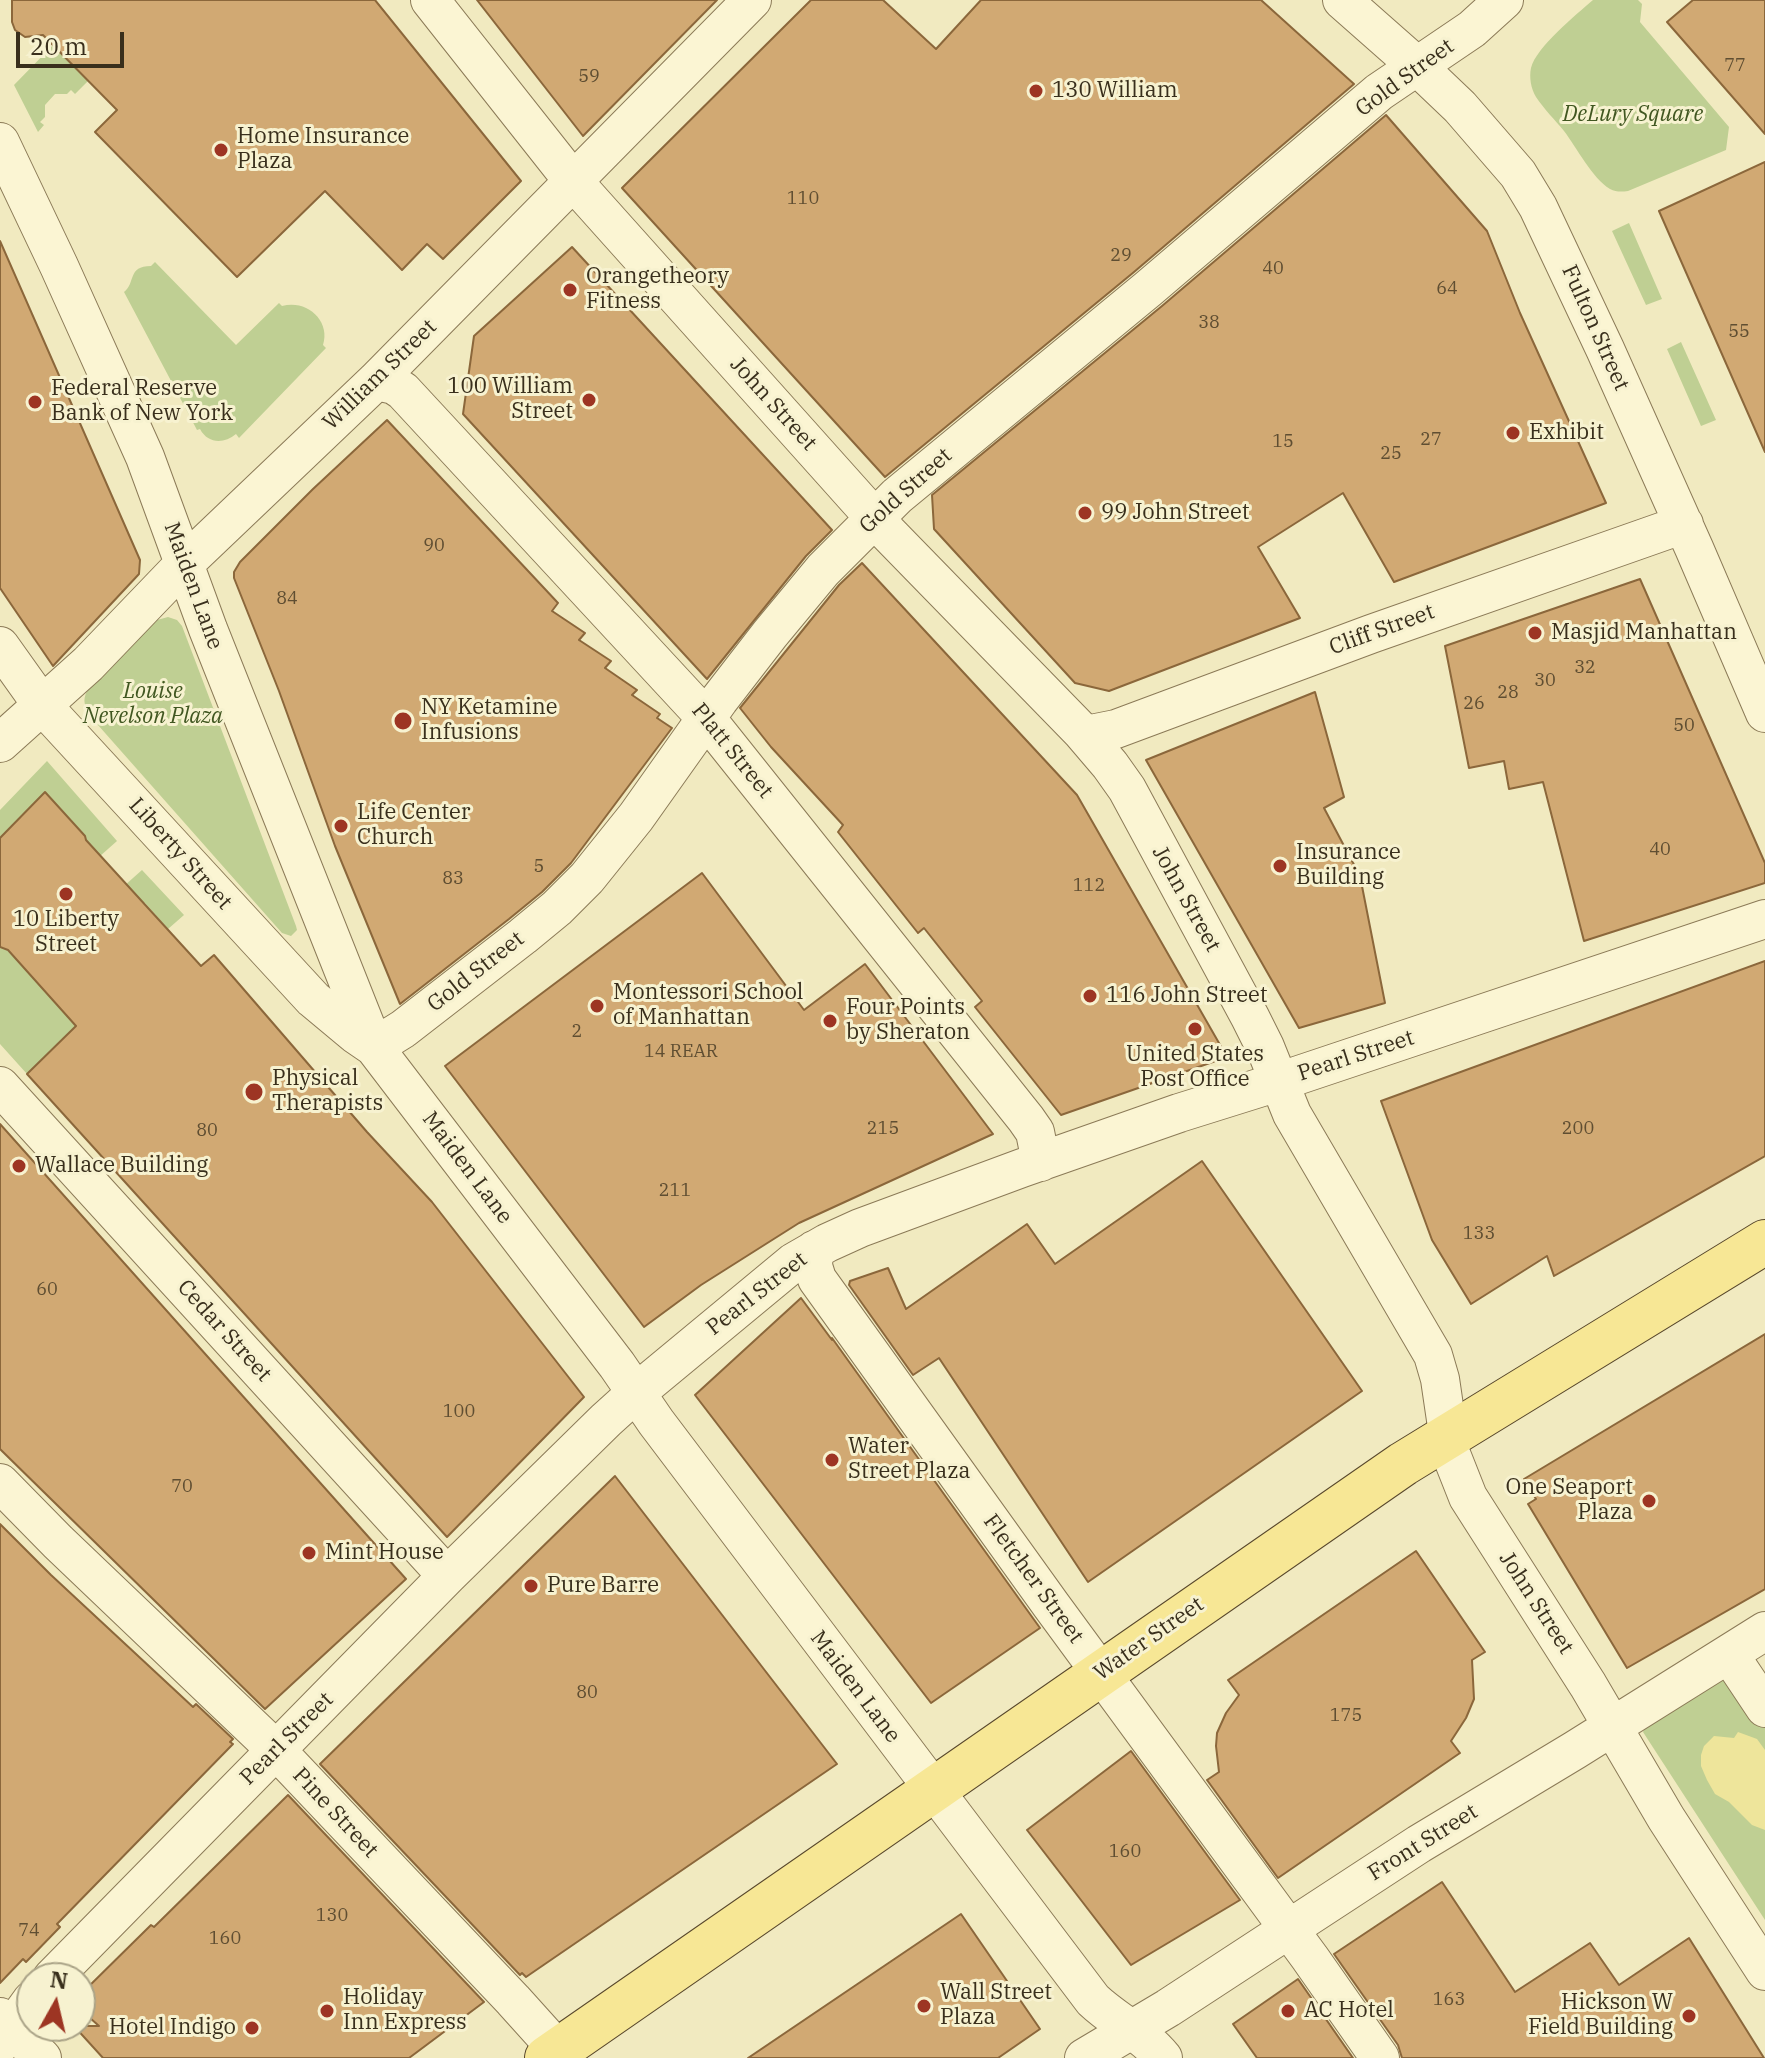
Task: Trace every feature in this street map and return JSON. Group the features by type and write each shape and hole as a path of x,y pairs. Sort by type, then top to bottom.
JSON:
{"main road":[{"name":"Water Street","path":"552,2054 1389,1473 1765,1242"}],"street":[{"name":"John Street","path":"430,0 573,181 874,518 1081,731 1127,789 1250,1017 1292,1114 1433,1355 1440,1379 1451,1454 1468,1497 1613,1726 1666,1818 1765,1971"},
{"name":"William Street","path":"0,743 88,664 185,563 376,381 752,0"},
{"name":"Fulton Street","path":"1342,0 1460,107 1518,174 1538,207 1600,336 1765,713"},
{"name":"Gold Street","path":"374,1047 403,1029 523,936 587,878 636,817 770,634 823,570 908,486 1148,289 1379,92 1472,29 1504,0"},
{"name":"Maiden Lane","path":"0,142 145,457 208,629 374,1047 1093,2000 1163,2058"},
{"name":"Platt Street","path":"376,381 394,385 403,391 706,718 1026,1119 1035,1132 1041,1162"},
{"name":"Cliff Street","path":"1081,731 1091,734 1116,729 1323,651 1684,524"},
{"name":"Liberty Street","path":"0,646 42,705 313,999 374,1047"},
{"name":"Pearl Street","path":"68,1962 447,1576 637,1392 794,1262 860,1228 1179,1113 1765,919"},
{"name":"Cedar Street","path":"0,1086 447,1576"},
{"name":"Fletcher Street","path":"814,1250 813,1266 817,1279 1380,2058"},
{"name":"Pine Street","path":"0,1483 276,1750 513,2000 552,2054"},
{"name":"Front Street","path":"1084,2058 1181,2000 1419,1844 1765,1631"},
{"path":"1729,1654 1765,1708"},
{"path":"11,2022 42,2058"}],"green space":[{"name":"DeLury Square","path":"1593,0 1638,0 1642,4 1640,22 1729,127 1726,150 1628,191 1612,190 1597,178 1536,97 1530,75 1541,50"},
{"path":"53,45 89,80 75,94 71,90 67,94 55,94 45,105 45,117 40,122 44,125 38,132 14,85"},
{"path":"1629,223 1662,299 1646,305 1612,231"},
{"path":"155,262 236,345 279,303 308,309 320,320 326,348 239,438 236,434 216,441 197,430 124,292 138,269"},
{"path":"1681,342 1716,420 1701,426 1667,349"},
{"name":"Louise Nevelson Plaza","path":"168,617 182,626 296,926 297,930 291,936 282,933 90,716 86,706 87,691 157,620"},
{"path":"47,761 117,841 99,857 86,843 85,836 48,796 42,795 0,838 0,810"},
{"path":"142,870 184,915 168,929 145,903 139,902 124,886"},
{"path":"0,943 79,1023 27,1074 0,1044"},
{"path":"1728,1671 1765,1726 1765,1920 1643,1732"}],"sand":[{"path":"1738,1732 1757,1739 1765,1750 1765,1830 1752,1825 1729,1802 1715,1794 1701,1766 1704,1746 1714,1736 1734,1738"}],"building":[{"path":"12,0 375,0 521,181 443,259 427,244 402,270 325,191 237,277 95,132 117,110 43,35 25,37 15,30"},
{"path":"477,0 717,0 583,136"},
{"path":"811,0 883,0 936,49 981,0 1261,0 1354,84 1134,272 885,477 622,188"},
{"path":"1693,0 1765,0 1765,134 1667,22"},
{"path":"1386,115 1487,231 1520,313 1606,503 1394,582 1343,493 1258,547 1300,618 1109,691 1075,683 934,529 932,495 1162,306"},
{"path":"1765,162 1765,452 1659,211"},
{"name":"Federal Reserve Bank of New York","path":"0,241 140,560 139,574 53,666 0,588"},
{"name":"100 William Street","path":"572,247 832,530 806,556 707,679 463,414 474,336"},
{"path":"387,420 558,603 552,611 585,633 579,640 611,661 605,668 637,690 632,695 660,714 657,718 672,728 571,863 542,892 400,1004 335,846 234,578 240,562"},
{"path":"862,563 1077,795 1227,1057 1061,1115 975,1007 982,1001 924,928 918,933 838,832 843,825 771,747 740,708 839,585"},
{"path":"1640,579 1765,863 1765,883 1584,941 1543,782 1509,789 1504,761 1469,768 1445,646"},
{"name":"Insurance Building","path":"1315,692 1344,797 1324,808 1360,876 1385,1003 1299,1028 1146,760"},
{"path":"45,792 201,966 214,955 367,1132 432,1202 584,1397 447,1537 27,1074 76,1026 8,950 0,947 0,838"},
{"path":"702,873 804,1010 865,964 993,1134 799,1223 701,1285 644,1327 445,1066"},
{"path":"1765,961 1765,1156 1554,1276 1547,1256 1471,1304 1432,1240 1381,1101"},
{"path":"0,1124 406,1579 265,1709 0,1449"},
{"path":"1202,1161 1362,1391 1088,1582 939,1358 913,1375 849,1285 850,1281 888,1268 906,1309 1027,1224 1055,1264"},
{"name":"Water Street Plaza","path":"801,1298 1040,1628 931,1703 695,1395"},
{"name":"One Seaport Plaza","path":"1765,1334 1765,1589 1627,1668 1528,1504 1536,1499 1524,1479"},
{"path":"615,1476 837,1764 526,1977 522,1973 520,1975 320,1764"},
{"path":"0,1524 193,1707 196,1704 233,1739 230,1742 233,1744 57,1924 60,1927 26,1962 23,1959 16,1962 16,1966 0,1983"},
{"path":"1416,1551 1485,1652 1472,1660 1474,1699 1451,1741 1460,1753 1278,1878 1207,1780 1219,1772 1217,1733 1239,1695 1228,1680"},
{"path":"1131,1751 1240,1900 1131,1965 1027,1830"},
{"path":"288,1795 484,2002 409,2058 103,2058 88,2042 96,2042 96,2026 99,2026 96,2023 96,1979 151,1925 154,1927"},
{"path":"1442,1882 1515,1992 1590,1943 1619,1985 1689,1938 1764,2058 1402,2058 1398,2045 1334,1954"},
{"name":"Wall Street Plaza","path":"961,1914 1040,2029 998,2058 748,2058"},
{"name":"AC Hotel","path":"1298,1979 1353,2058 1257,2058 1233,2024"}],"place":[{"name":"130 William","path":"1036,91"},
{"name":"Home Insurance Plaza","path":"221,150"},
{"name":"Orangetheory Fitness","path":"570,290"},
{"name":"100 William Street","path":"589,400"},
{"name":"Federal Reserve Bank of New York","path":"35,402"},
{"name":"Exhibit","path":"1513,433"},
{"name":"99 John Street","path":"1085,513"},
{"name":"Masjid Manhattan","path":"1535,633"},
{"name":"NY Ketamine Infusions","path":"403,721"},
{"name":"Life Center Church","path":"341,826"},
{"name":"Insurance Building","path":"1280,866"},
{"name":"10 Liberty Street","path":"66,894"},
{"name":"116 John Street","path":"1090,996"},
{"name":"Montessori School of Manhattan","path":"597,1006"},
{"name":"Four Points by Sheraton","path":"830,1021"},
{"name":"United States Post Office","path":"1195,1029"},
{"name":"Physical Therapists","path":"254,1092"},
{"name":"Wallace Building","path":"19,1166"},
{"name":"Water Street Plaza","path":"832,1460"},
{"name":"One Seaport Plaza","path":"1649,1501"},
{"name":"Mint House","path":"309,1553"},
{"name":"Pure Barre","path":"531,1586"},
{"name":"Wall Street Plaza","path":"924,2006"},
{"name":"Holiday Inn Express","path":"327,2011"},
{"name":"AC Hotel","path":"1288,2011"},
{"name":"Hickson W Field Building","path":"1689,2016"},
{"name":"Hotel Indigo","path":"252,2028"}]}
